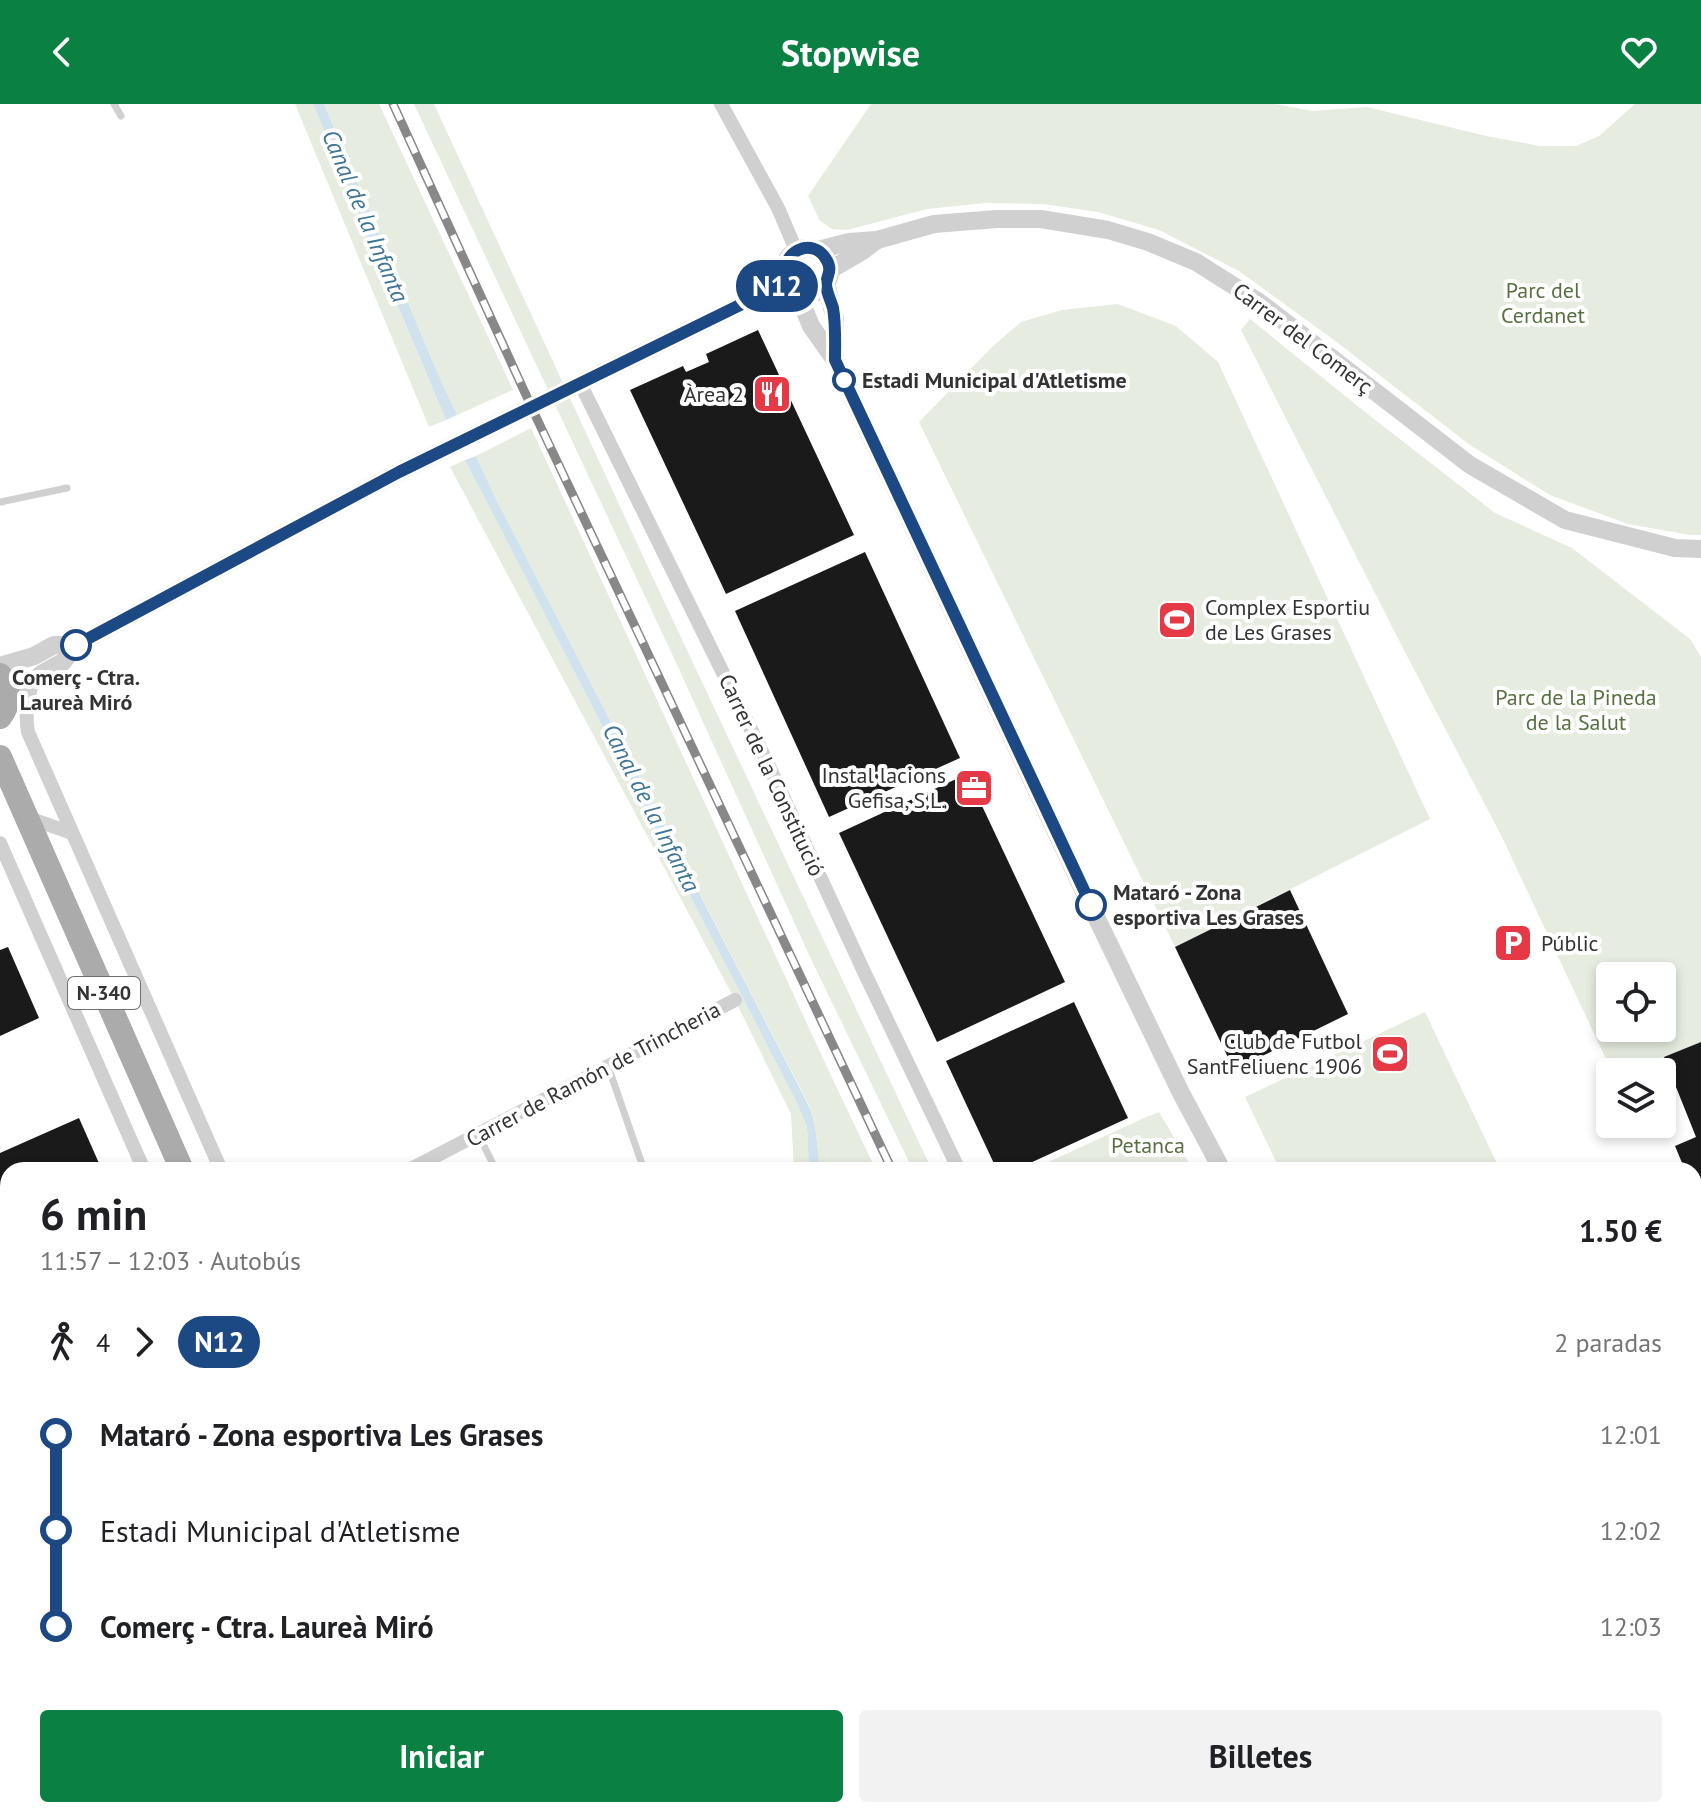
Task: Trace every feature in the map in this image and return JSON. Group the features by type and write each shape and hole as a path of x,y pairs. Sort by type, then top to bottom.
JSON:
{"main road":[{"path":"0,675 6,683 4,709"},
{"name":"N-340","path":"0,757 178,1162"}],"street":[{"path":"721,104 778,208 796,250"},
{"name":"Carrer del Comerç","path":"818,250 849,242 877,240 934,224 997,219 1041,219 1108,230 1148,242 1196,262 1259,302 1470,465 1565,520 1675,548 1701,549"},
{"name":"Carrer del Comerç","path":"828,277 877,240"},
{"path":"835,360 835,319 826,259 818,250 796,250 789,256 784,273 811,326 835,360 1087,898 1218,1162"},
{"path":"4,709 43,673 63,662 76,645 399,472 580,383 792,287 813,293 828,277"},
{"name":"Carrer de la Constitució","path":"580,383 761,750 955,1162"},
{"path":"0,666 34,656 54,645 76,645"},
{"path":"0,652 20,660"},
{"path":"33,681 26,704 28,732 217,1162"},
{"path":"26,817 72,833"},
{"path":"0,843 140,1162"},
{"name":"Carrer de Ramón de Trincheria","path":"424,1162 735,1000"}],"lane":[{"path":"114,104 121,116"},
{"path":"0,502 67,488"},
{"path":"608,1066 641,1162"},
{"path":"478,1134 492,1162"}],"green space":[{"path":"295,104 313,104 446,420 429,427"},
{"path":"324,104 379,104 513,390 457,415"},
{"path":"414,104 434,104 928,1162 909,1162 810,957 672,654"},
{"name":"Parc del Cerdanet","path":"871,104 1275,104 1313,111 1367,107 1486,136 1540,146 1576,146 1599,136 1635,104 1701,104 1701,535 1628,524 1550,495 1470,445 1239,271 1159,230 1098,212 1043,204 985,203 927,209 847,230 832,229 820,221 808,196"},
{"name":"Complex Esportiu de Les Grases","path":"1118,304 1176,326 1218,362 1430,819 1175,947 919,422 991,348 1021,322 1062,310"},
{"name":"Parc de la Pineda de la Salut","path":"1250,319 1495,513 1572,548 1690,639 1701,657 1701,1042 1662,1058 1605,1058 1598,1042 1676,1042 1676,962 1596,962 1596,1038 1502,837 1241,330"},
{"path":"531,428 872,1162 818,1162 810,1107 476,456"},
{"path":"465,460 796,1101 807,1127 809,1162 794,1162 791,1114 735,1000 450,467"},
{"name":"Club de Futbol SantFeliuenc 1906","path":"1425,1012 1496,1162 1276,1162 1245,1097"},
{"name":"Petanca","path":"1159,1112 1188,1162 1048,1162"}],"water":[{"name":"Canal de la Infanta","path":"313,104 324,104 457,415 446,420"},
{"name":"Canal de la Infanta","path":"476,456 810,1108 816,1131 818,1162 809,1162 807,1127 796,1101 465,460"}],"building":[{"path":"758,330 854,535 726,594 630,390 683,366 686,372 709,362 706,354"},
{"path":"865,552 960,758 829,817 735,611"},
{"path":"967,774 1065,982 937,1042 839,833"},
{"path":"1290,890 1348,1014 1234,1070 1175,947"},
{"path":"8,947 39,1018 0,1036 0,950"},
{"path":"1074,1002 1128,1118 1032,1162 993,1162 946,1061"},
{"path":"1701,1042 1701,1162 1682,1162 1675,1146 1696,1137 1676,1087 1676,1058 1664,1058"},
{"path":"79,1118 98,1162 0,1162 0,1153"}],"railway":[{"path":"393,104 537,419 888,1162"}],"bus line":[{"name":"N12","path":"76,645 399,472 787,282 784,273 789,256 796,250 818,250 830,270 826,283 835,319 835,360 1091,905"}],"place":[{"name":"Estadi Municipal d'Atletisme","path":"844,380"},
{"name":"Àrea 2","path":"772,394"},
{"name":"Complex Esportiu de Les Grases","path":"1177,620"},
{"name":"Comerç - Ctra. Laureà Miró","path":"76,645"},
{"name":"Instal·lacions Gefisa, S.L.","path":"974,788"},
{"name":"Mataró - Zona esportiva Les Grases","path":"1091,905"},
{"name":"Públic","path":"1513,943"},
{"name":"Club de Futbol SantFeliuenc 1906","path":"1390,1054"}]}
